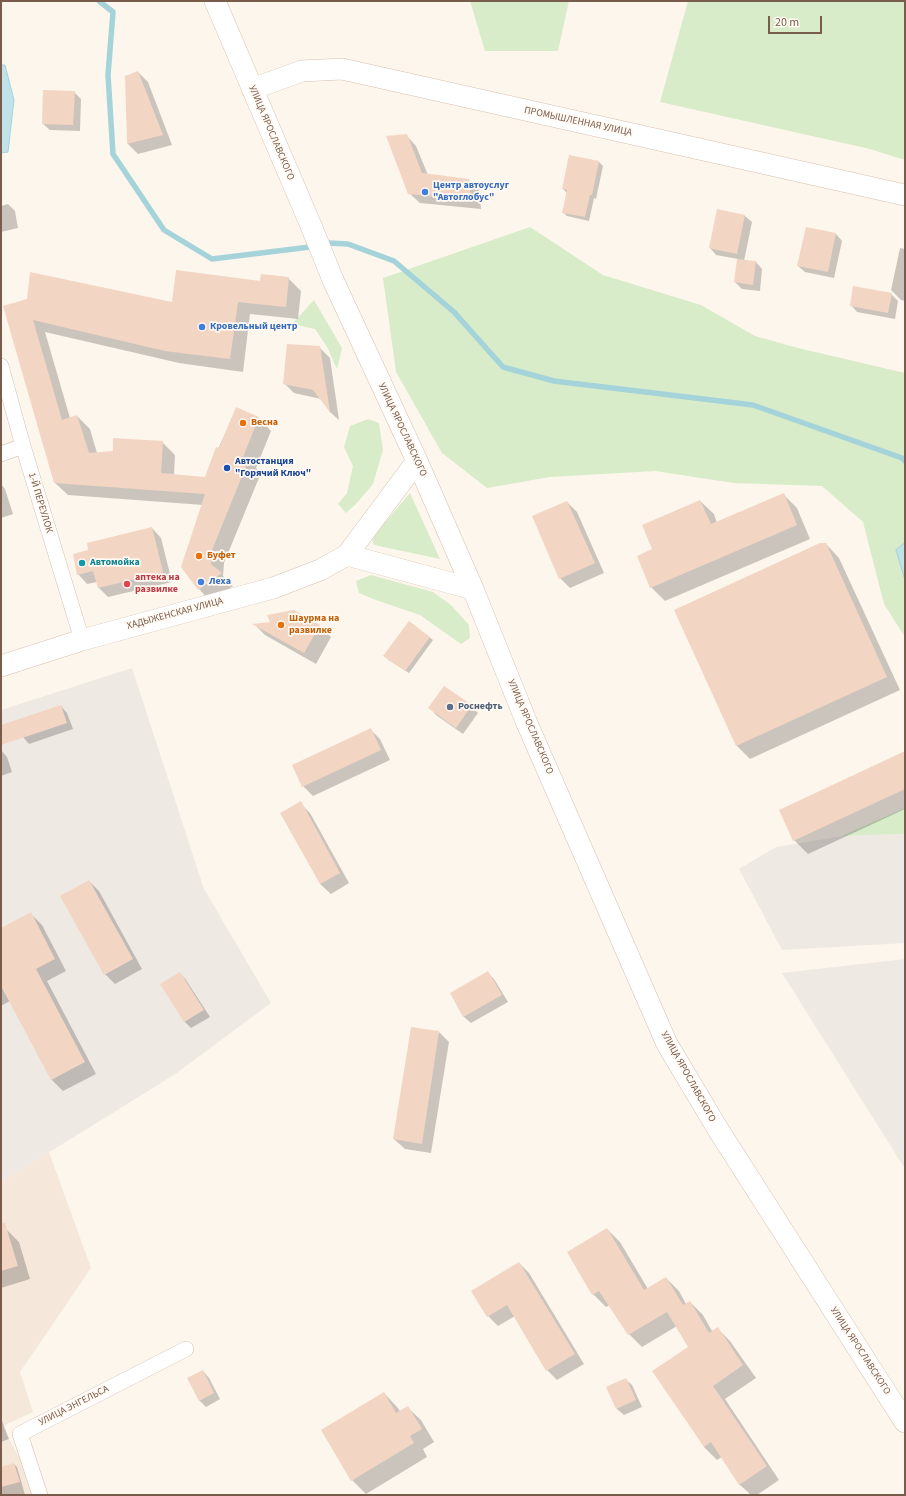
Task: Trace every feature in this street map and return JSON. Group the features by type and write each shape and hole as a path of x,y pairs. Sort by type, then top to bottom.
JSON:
{"main road":[{"name":"УЛИЦА ЯРОСЛАВСКОГО","path":"215,1 333,280 417,461 473,589 526,721 667,1044 719,1131 905,1422"},
{"name":"ПРОМЫШЛЕННАЯ УЛИЦА","path":"252,89 302,71 342,69 905,195"},
{"name":"ХАДЫЖЕНСКАЯ УЛИЦА","path":"1,666 82,640 273,588 320,570 347,555 417,461"},
{"path":"347,555 473,589"}],"street":[{"name":"1-Й ПЕРЕУЛОК","path":"1,366 23,446 82,640"},
{"path":"1,454 23,446"},
{"name":"УЛИЦА ЭНГЕЛЬСА","path":"40,1495 20,1434 186,1349"}],"shaded area":[{"path":"132,668 204,889 271,1003 174,1075 1,1182 1,710"},
{"path":"905,834 905,943 782,950 739,869 776,847 842,836"},
{"path":"905,959 905,1169 782,973"},
{"path":"49,1152 91,1268 20,1372 33,1412 3,1426 22,1462 32,1495 1,1495 1,1182"}],"green space":[{"path":"470,1 569,1 558,51 485,51"},
{"path":"688,1 905,1 905,160 870,149 660,102"},
{"path":"530,227 603,275 701,305 755,336 798,348 905,373 905,637 884,604 863,522 822,486 734,483 655,471 550,477 487,488 442,453 396,372 383,278"},
{"path":"314,300 342,348 337,369 327,347 315,329 292,324"},
{"path":"368,419 379,423 383,450 373,484 346,513 338,504 347,493 353,466 344,447 350,426"},
{"path":"410,493 440,559 374,545 372,538"},
{"path":"371,575 433,592 451,605 469,625 470,638 461,644 420,615 359,593 356,581"},
{"path":"905,808 905,834 842,836"}],"water":[{"path":"1,65 5,65 14,100 8,152 1,153"},
{"path":"905,543 905,580 896,550"}],"building":[{"path":"138,71 163,135 127,144 125,76"},
{"path":"43,90 75,91 73,125 42,124"},
{"path":"407,134 422,173 469,179 471,200 408,194 386,136"},
{"path":"569,155 599,161 592,195 590,195 585,217 562,213 567,190 562,189"},
{"path":"717,209 745,215 737,254 709,248"},
{"path":"806,227 836,233 828,272 797,266"},
{"path":"737,259 756,261 753,285 734,282"},
{"path":"176,270 260,281 261,274 289,277 286,307 238,302 230,359 165,351 33,320 62,420 77,415 89,453 113,451 113,438 163,441 161,473 205,477 216,447 219,448 236,407 259,417 243,457 249,459 212,550 211,564 222,573 198,590 181,567 205,494 54,483 3,306 27,299 30,272 172,302"},
{"path":"853,286 892,293 888,313 850,306"},
{"path":"287,344 320,346 330,412 313,390 283,384"},
{"path":"784,493 797,525 650,588 637,556 652,549 642,525 700,500 711,524"},
{"path":"567,501 595,563 559,579 532,516"},
{"path":"152,527 163,572 98,588 93,571 77,575 73,554 88,550 87,543"},
{"path":"820,543 826,543 887,677 736,746 674,610"},
{"path":"294,610 320,625 304,653 252,624 270,622 267,615"},
{"path":"409,621 430,637 405,671 383,656"},
{"name":"Роснефть","path":"444,686 472,705 456,728 428,708"},
{"path":"61,705 67,723 1,745 1,725"},
{"path":"371,728 381,750 302,787 292,765"},
{"path":"905,751 905,789 793,841 779,810"},
{"path":"301,801 340,873 320,884 280,813"},
{"path":"89,880 133,959 104,975 60,896"},
{"path":"31,912 55,959 36,969 85,1062 51,1080 1,986 1,928"},
{"path":"488,971 502,995 463,1017 450,993"},
{"path":"180,972 204,1010 184,1022 160,984"},
{"path":"411,1027 439,1031 422,1144 393,1139"},
{"path":"1,1223 5,1223 18,1266 1,1271"},
{"path":"607,1228 644,1290 666,1277 683,1305 690,1301 709,1333 718,1327 743,1365 713,1386 767,1466 739,1485 711,1442 704,1447 652,1371 688,1347 667,1312 628,1335 599,1291 592,1295 567,1252"},
{"path":"519,1262 575,1354 546,1371 507,1305 487,1317 471,1291"},
{"path":"203,1370 214,1393 199,1401 187,1378"},
{"path":"626,1378 636,1400 616,1409 606,1387"},
{"path":"384,1392 396,1413 408,1406 422,1429 410,1436 414,1443 351,1481 321,1430"},
{"path":"14,1463 20,1482 1,1487 1,1467"}],"waterway":[{"path":"99,1 113,12 108,75 113,154 164,230 212,259 310,247"},
{"path":"329,243 348,244 394,261 454,312 503,367 554,381 753,405 902,458 905,461"}],"place":[{"name":"Центр автоуслуг \"Автоглобус\"","path":"425,192"},
{"name":"Кровельный центр","path":"202,327"},
{"name":"Весна","path":"243,423"},
{"name":"Автостанция \"Горячий Ключ\"","path":"227,468"},
{"name":"Буфет","path":"199,556"},
{"name":"Автомойка","path":"82,563"},
{"name":"Леха","path":"201,582"},
{"name":"аптека на развилке","path":"127,584"},
{"name":"Шаурма на развилке","path":"281,625"},
{"name":"Роснефть","path":"450,707"}]}
